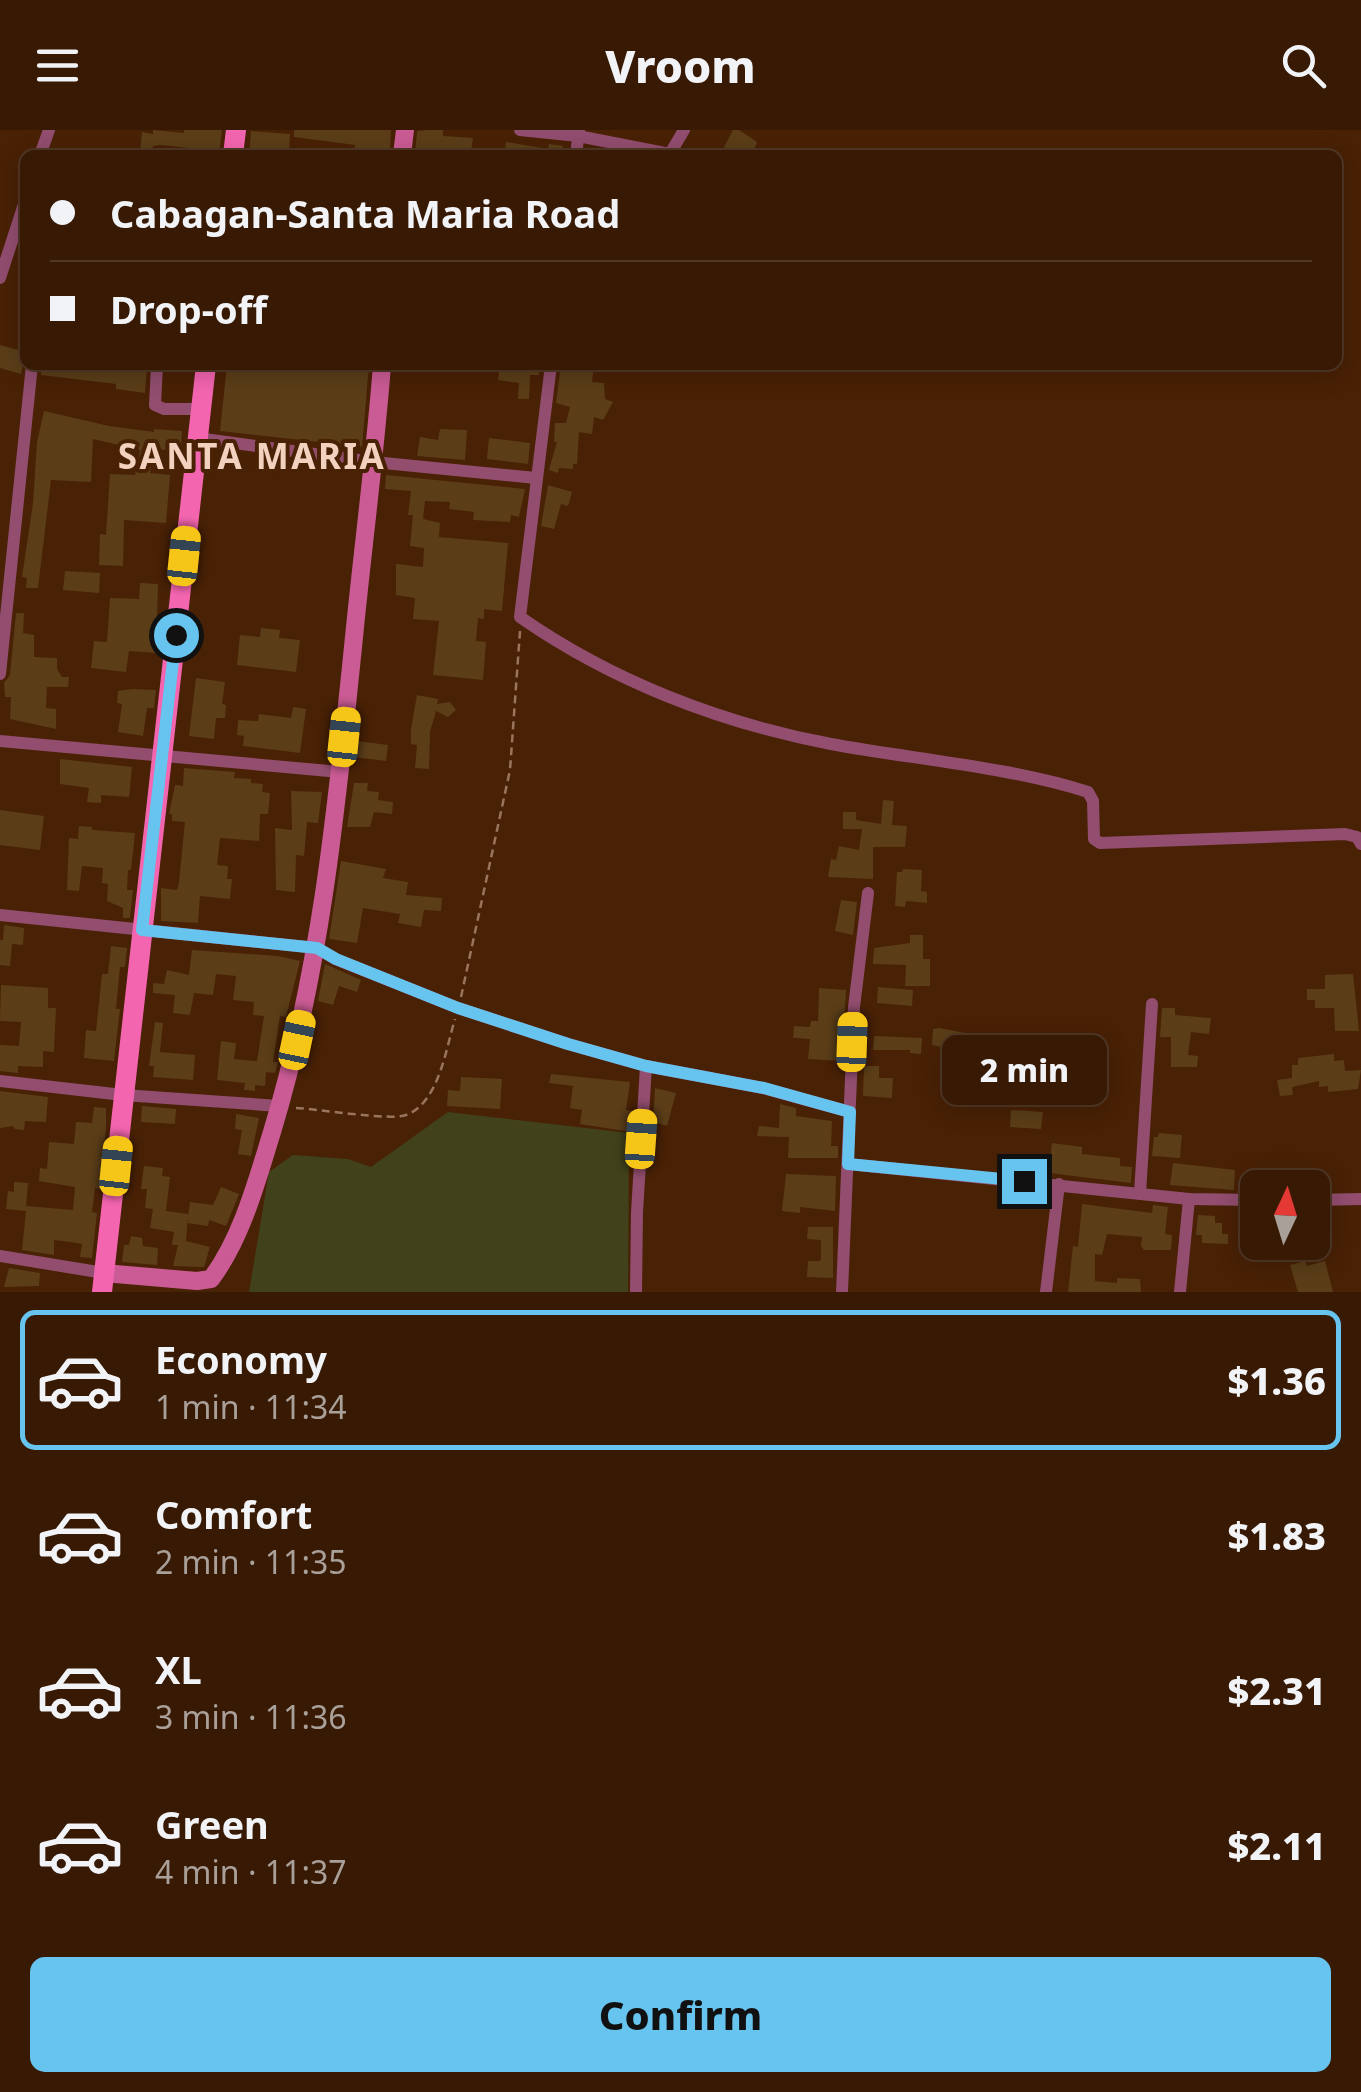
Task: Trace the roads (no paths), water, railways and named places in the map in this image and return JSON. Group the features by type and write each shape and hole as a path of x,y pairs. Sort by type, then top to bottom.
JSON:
{"main road":[{"path":"103,1282 205,370"}],"street":[{"path":"520,130 578,133 655,150"},
{"path":"0,278 20,216"},
{"path":"0,674 31,370"},
{"path":"157,370 155,404 164,409 200,409"},
{"path":"0,1256 103,1282 197,1282 211,1279 235,1234 280,1106 317,948 340,772 382,370"},
{"path":"550,370 520,617 576,654 624,679 701,709 826,743 1082,790 1092,795 1094,839 1100,843 1346,834 1358,837 1361,844"},
{"path":"197,438 374,462 536,478"},
{"path":"0,741 340,772"},
{"path":"842,1292 854,1007 868,893"},
{"path":"0,915 317,948 458,1008 646,1066 764,1088 850,1112"},
{"path":"1140,1194 1152,1004"},
{"path":"636,1292 646,1066"},
{"path":"0,1081 123,1095 280,1106"},
{"path":"848,1164 1189,1199 1240,1200"},
{"path":"1046,1292 1058,1184"},
{"path":"1180,1292 1189,1199"},
{"path":"1330,1200 1361,1199"}],"district":[{"name":"SANTA MARIA","path":"252,455"}]}
